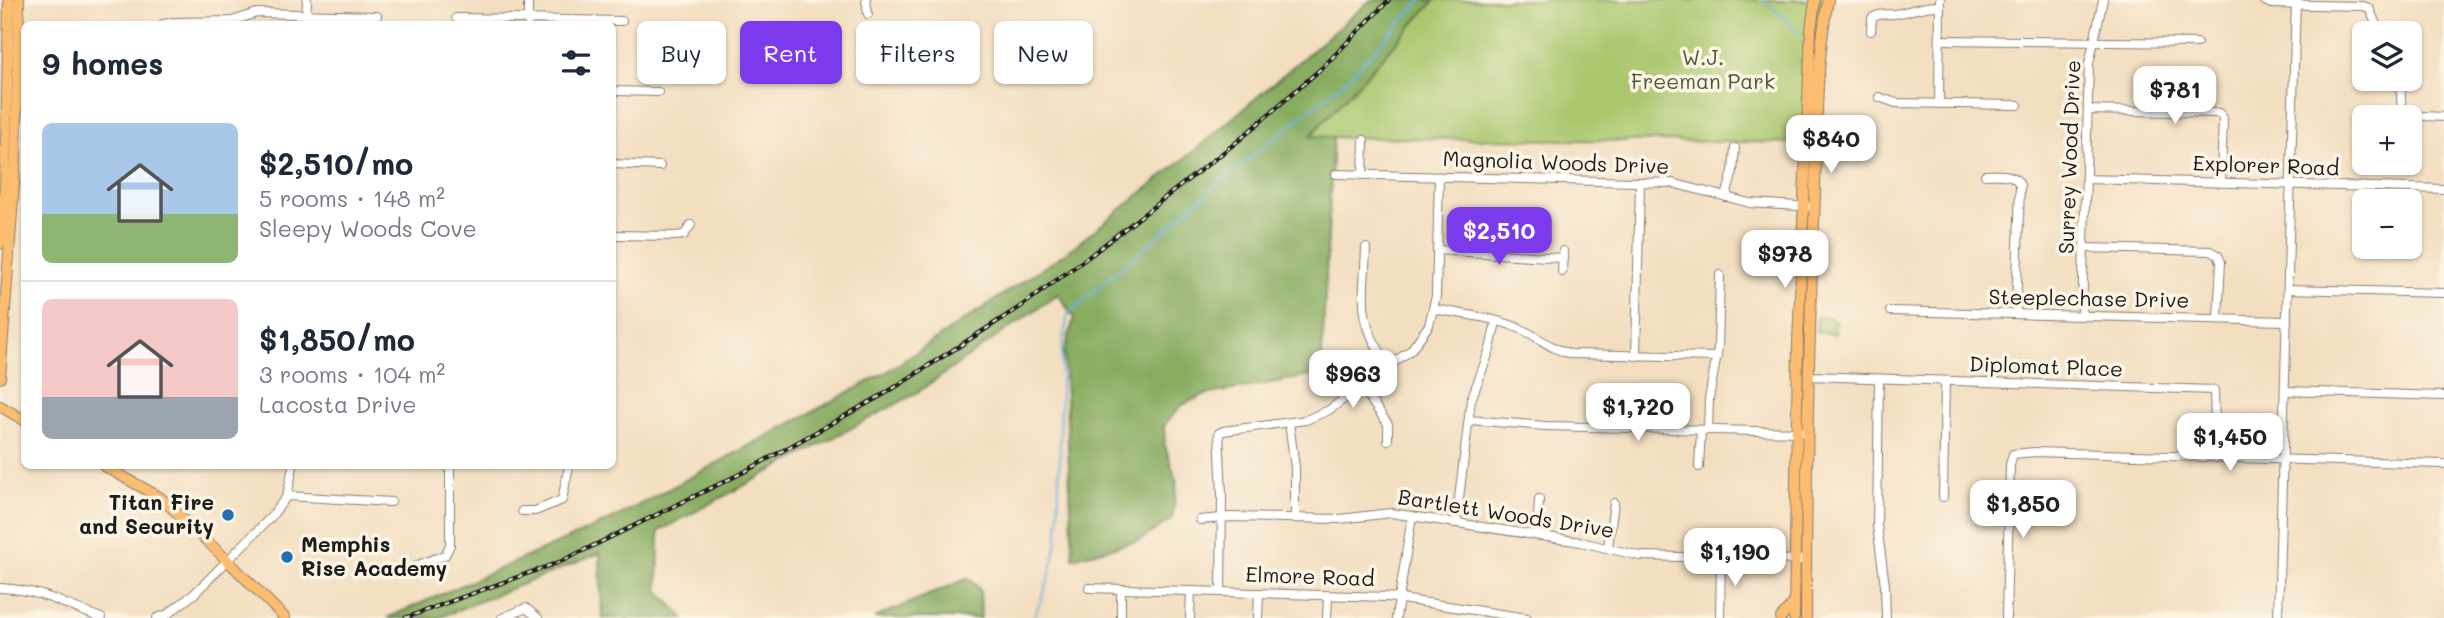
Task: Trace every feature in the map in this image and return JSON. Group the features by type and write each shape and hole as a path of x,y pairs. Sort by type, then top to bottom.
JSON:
{"main road":[{"path":"0,244 16,79 9,0"},
{"path":"0,378 13,223 19,0"},
{"path":"1802,433 1809,376 1811,30 1815,0"},
{"path":"1806,618 1801,560 1809,207 1823,26 1828,0"},
{"path":"0,406 21,418"},
{"path":"109,469 161,498 285,618"},
{"path":"1794,618 1801,560"},
{"path":"1781,618 1794,603"}],"street":[{"path":"306,21 307,0"},
{"path":"528,0 528,21"},
{"path":"866,0 868,14"},
{"name":"Surrey Wood Drive","path":"2082,316 2089,64 2103,0"},
{"path":"2263,0 2271,4 2296,2 2363,6 2370,8 2375,21"},
{"path":"2278,618 2296,2"},
{"path":"1871,32 1872,18 1878,14 1898,13 1940,3 1939,104"},
{"path":"232,21 257,13 377,16"},
{"path":"456,18 510,21"},
{"path":"616,21 622,21"},
{"path":"1940,40 2197,43"},
{"path":"616,91 658,92"},
{"path":"2401,91 2402,115 2444,117"},
{"path":"1878,97 1896,103 2018,105"},
{"path":"2088,110 2220,113 2223,118 2221,182"},
{"path":"1363,175 1364,139"},
{"path":"1726,197 1734,167 1735,148"},
{"path":"616,164 660,166"},
{"name":"Magnolia Woods Drive","path":"1336,174 1677,183 1758,204 1809,207"},
{"path":"1985,175 2012,176 2017,178 2020,185 2016,314"},
{"path":"1221,592 1222,487 1219,433 1223,430 1310,419 1324,413 1415,346 1426,330 1434,309 1439,177"},
{"name":"Explorer Road","path":"2086,179 2444,189"},
{"path":"1636,356 1640,181"},
{"path":"616,235 675,236 684,234 691,225"},
{"path":"2084,247 2211,251 2218,255 2221,262 2218,319"},
{"path":"1366,248 1366,322 1374,344 1389,365"},
{"path":"1437,250 1563,254 1562,272"},
{"path":"1699,467 1717,357 1720,275"},
{"path":"2288,289 2444,293"},
{"path":"1434,309 1519,328 1553,349 1566,352 1717,357"},
{"name":"Steeplechase Drive","path":"1890,311 2287,321"},
{"path":"1456,523 1474,388 1490,349 1496,322"},
{"name":"Diplomat Place","path":"1809,376 2214,390 2216,458"},
{"path":"1879,379 1877,526 1885,585 1886,618"},
{"path":"1943,497 1945,381"},
{"path":"1360,387 1388,424 1388,440"},
{"path":"2285,391 2444,396"},
{"path":"1469,420 1546,426 1802,433"},
{"path":"1289,423 1295,467 1296,518"},
{"path":"2006,618 2010,465 2013,454 2025,452 2444,464"},
{"path":"157,618 168,614 194,594 271,517 288,496 292,469"},
{"path":"418,565 444,555 450,545 450,469"},
{"path":"522,511 535,511 562,500 568,469"},
{"path":"288,496 391,502"},
{"path":"1537,535 1539,499"},
{"path":"1608,547 1614,503"},
{"name":"Bartlett Woods Drive","path":"1200,520 1340,519 1381,513 1537,535 1645,556 1801,560"},
{"path":"1396,618 1412,516"},
{"path":"1720,618 1721,558"},
{"path":"0,588 21,589 54,598 86,615 101,618"},
{"name":"Elmore Road","path":"1089,588 1398,598 1467,613 1527,618"},
{"path":"1121,589 1121,618"},
{"path":"1190,618 1191,591"},
{"path":"1258,618 1259,593"},
{"path":"1327,618 1328,595"},
{"path":"502,618 526,608 538,618"}],"green space":[{"path":"1371,0 1435,0 1310,136 1333,137 1321,374 1204,395 1182,405 1164,425 1165,446 1177,482 1172,519 1140,540 1073,558 1064,352 1074,318 1058,294 915,394 659,531 658,590 684,618 602,618 600,553 438,618 387,618 613,519 885,373 1067,252 1194,151"},
{"name":"W.J. Freeman Park","path":"1435,0 1828,0 1817,143 1309,137"},
{"path":"1817,317 1827,317 1835,321 1835,334 1816,332"},
{"path":"969,578 980,590 981,618 874,618"}],"waterway":[{"path":"1034,618 1048,582 1058,538 1062,347 1068,314 1206,194 1345,81 1422,0"},
{"path":"1762,0 1782,15 1798,33"}],"railway":[{"path":"405,618 562,561 746,471 886,393 1020,307 1238,141 1323,67 1389,0"}],"place":[{"name":"Titan Fire and Security","path":"228,515"},
{"name":"Memphis Rise Academy","path":"287,557"}]}
